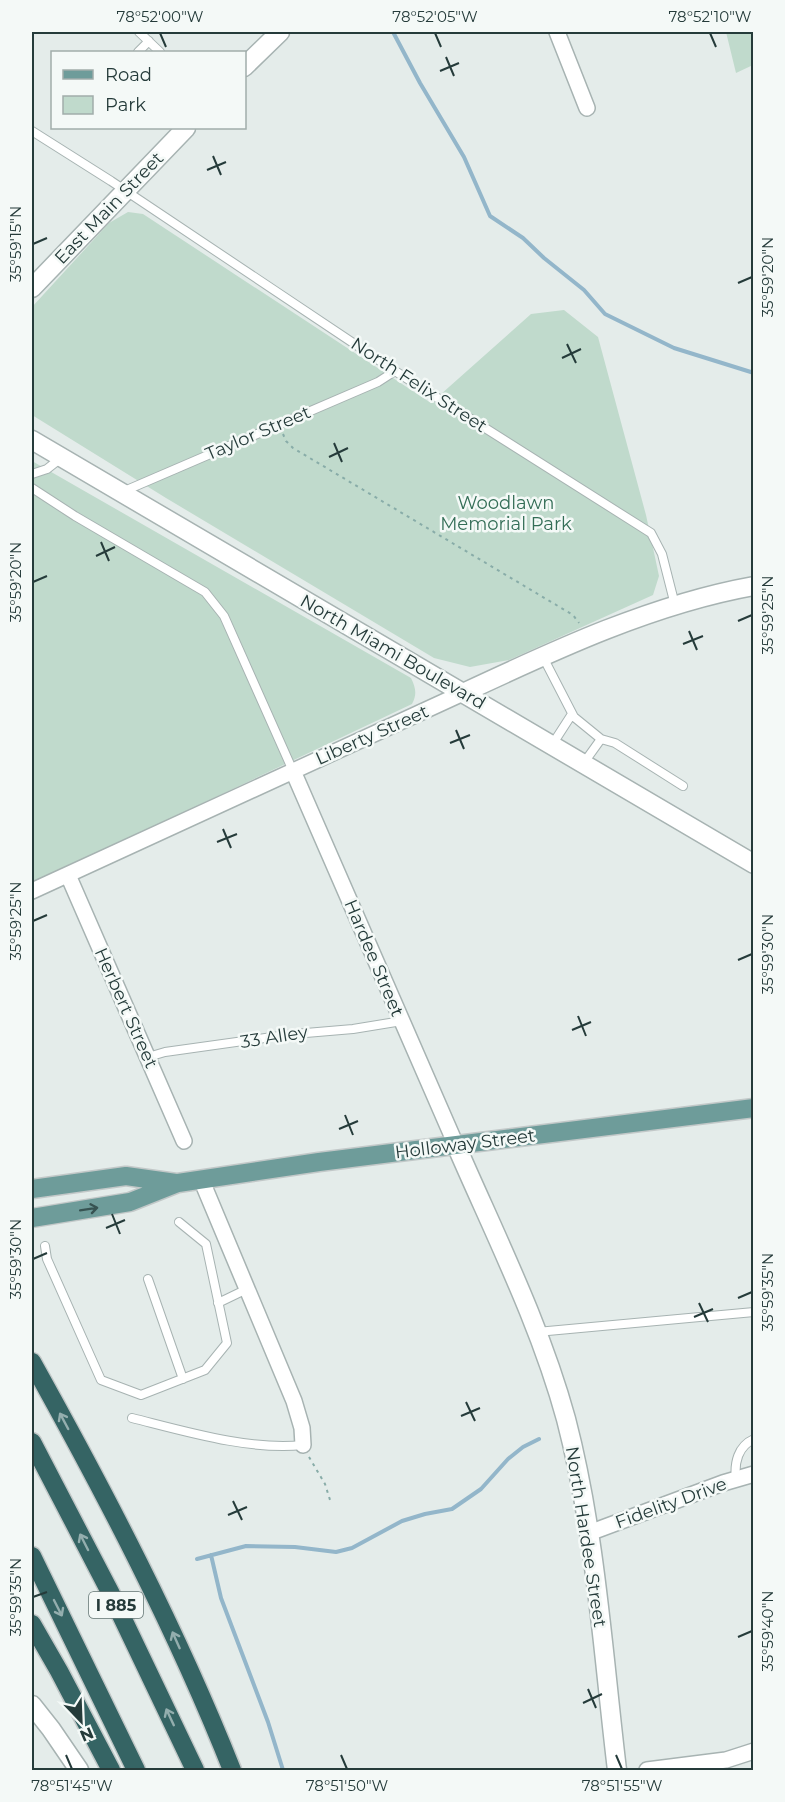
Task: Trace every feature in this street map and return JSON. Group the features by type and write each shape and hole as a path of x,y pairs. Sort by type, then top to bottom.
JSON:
{"highway":[{"path":"32,1362 141,1566 232,1770"},
{"name":"I 885","path":"32,1442 110,1592 195,1770"},
{"name":"I 885","path":"32,1556 136,1770"},
{"path":"32,1624 111,1770"}],"main road":[{"name":"Holloway Street","path":"32,1218 130,1202 178,1183 201,1179 319,1162 753,1108"},
{"name":"Holloway Street","path":"32,1189 126,1176 178,1183"}],"street":[{"path":"246,65 280,32"},
{"path":"557,32 587,108"},
{"name":"East Main Street","path":"32,288 185,129"},
{"name":"North Miami Boulevard","path":"32,440 753,864"},
{"name":"Liberty Street","path":"32,891 463,693 623,623 675,605 753,586"},
{"name":"Hardee Street","path":"293,771 456,1145"},
{"name":"Herbert Street","path":"68,875 184,1141"},
{"name":"North Hardee Street","path":"456,1145 537,1332 565,1418 589,1533 617,1770"},
{"path":"201,1179 294,1401 302,1428 303,1445"},
{"name":"Fidelity Drive","path":"589,1533 753,1474"},
{"path":"32,1705 79,1770"},
{"path":"646,1770 726,1760 753,1751"}],"lane":[{"path":"139,32 159,51"},
{"path":"139,51 149,41"},
{"name":"North Felix Street","path":"32,131 395,371 651,533 662,554 675,605"},
{"name":"Taylor Street","path":"120,493 378,382 395,371"},
{"path":"32,474 47,469 61,458"},
{"path":"32,488 75,516 205,592 224,616 293,771"},
{"path":"543,657 572,714 601,739 615,743 683,786"},
{"path":"552,745 572,714"},
{"path":"583,764 601,739"},
{"name":"33 Alley","path":"148,1057 165,1052 402,1021"},
{"path":"45,1246 47,1259 101,1380 141,1395 204,1370 227,1343 206,1244 179,1222"},
{"path":"148,1279 183,1378"},
{"path":"218,1303 247,1289"},
{"path":"537,1332 753,1312"},
{"path":"132,1418 212,1437 272,1447 303,1445"},
{"path":"736,1479 735,1466 741,1449 753,1439"}],"path":[{"path":"279,424 286,441 293,448 573,615 579,623"},
{"path":"303,1445 325,1484 331,1503"}],"green space":[{"path":"726,32 753,32 753,65 736,73"},
{"name":"Woodlawn Memorial Park","path":"128,212 143,214 431,403 531,314 564,310 598,337 646,515 659,576 653,595 509,660 470,667 434,658 32,415 32,307 109,223"},
{"path":"32,461 411,678 415,691 412,704 32,884"}],"waterway":[{"path":"393,32 464,157 490,216 523,238 584,290 605,314 674,348 754,373"},
{"path":"197,1559 246,1546 295,1547 336,1552 352,1548 402,1521 452,1509 481,1489 508,1459 523,1447 539,1439"},
{"path":"211,1555 221,1598 268,1722 283,1770"}]}
